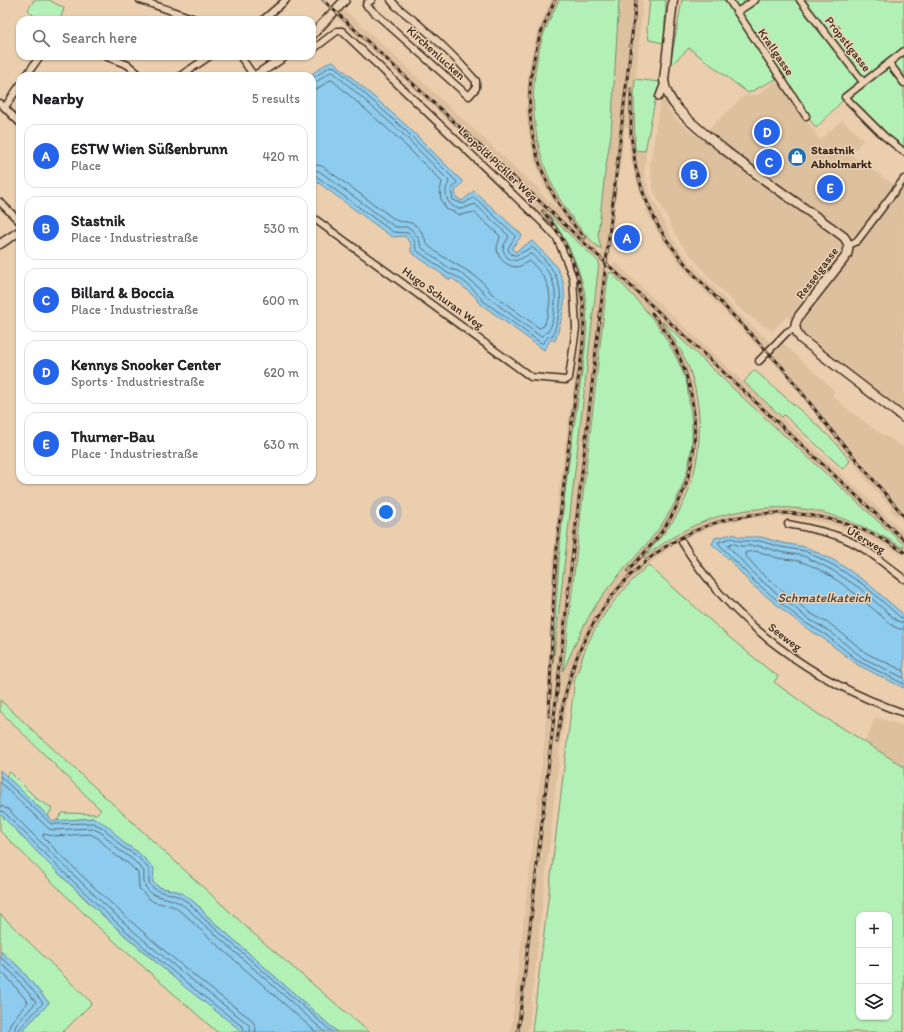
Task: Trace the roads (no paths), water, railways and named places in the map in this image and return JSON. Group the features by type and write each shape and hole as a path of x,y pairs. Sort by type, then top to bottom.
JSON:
{"street":[{"path":"140,0 186,16"},
{"path":"268,16 286,0"},
{"path":"316,31 345,0"},
{"name":"Kirchenlucken","path":"372,0 366,5 467,96 469,96 476,88 476,81 452,54 391,0"},
{"path":"659,97 664,84 673,0"},
{"name":"Krallgasse","path":"729,0 806,116"},
{"path":"737,12 755,0"},
{"name":"Pröpstlgasse","path":"800,0 863,82"},
{"name":"Leopold Pichler Weg","path":"316,47 337,31 342,31 537,216 556,238 573,278 576,328 569,378 566,380"},
{"path":"904,51 845,97 884,136 904,152"},
{"path":"29,72 37,60"},
{"path":"115,60 128,65 136,72"},
{"path":"186,72 204,60"},
{"path":"243,60 251,72"},
{"path":"260,72 279,60"},
{"path":"889,63 904,83"},
{"path":"664,84 672,102 692,124 763,179 844,237 848,245"},
{"path":"16,89 2,105 16,119"},
{"name":"Resselgasse","path":"795,328 796,321 799,316 847,255 848,245 857,241 904,179"},
{"path":"0,202 16,218"},
{"name":"Hugo Schuran Weg","path":"316,221 531,377 566,380"},
{"path":"0,244 16,234"},
{"path":"759,361 787,332 795,328 801,339 904,418"},
{"name":"Uferweg","path":"788,524 821,531 845,539 864,549 904,579"},
{"name":"Seeweg","path":"682,542 694,561 722,595 750,624 781,649 849,690 881,705 904,713"}],"water":[{"path":"333,61 408,127 463,182 455,191 456,197 462,201 474,191 522,235 512,248 515,252 532,241 554,264 560,273 563,282 563,311 555,341 551,339 544,350 478,302 476,297 452,278 450,280 411,252 411,244 405,236 392,237 316,181 316,72 315,72 329,62"},
{"name":"Schmatelkateich","path":"733,534 740,537 761,537 782,543 806,547 837,562 866,582 904,615 904,688 858,665 824,639 802,625 751,584 729,559 712,544 715,538"},
{"path":"0,770 53,821 94,818 108,826 125,844 138,852 154,868 153,882 156,885 180,892 187,896 200,907 205,914 337,1032 243,1032 186,988 112,924 49,864 0,814"},
{"path":"0,951 18,966 49,1003 21,1032 0,1032"}],"railway":[{"path":"323,0 904,540"},
{"path":"555,0 538,42 532,69 530,95 531,121 535,147 542,171 553,195 585,238"},
{"path":"518,1032 636,0"},
{"path":"631,89 631,135 636,169 644,195 657,224 666,239 690,270 782,367 826,424 904,516"},
{"path":"543,211 558,232 574,266 581,290 584,313 580,370 569,442 557,548 553,604 549,716"},
{"path":"628,571 657,538 671,517 683,492 691,465 694,439 694,412 689,386 681,360 668,336 652,313"},
{"path":"557,742 565,694 570,678 581,648 596,619 624,582 658,552 695,531 735,518 777,513 820,517 863,530 904,552"}],"place":[{"name":"Kennys Snooker Center","path":"767,132"},
{"name":"Stastnik Abholmarkt","path":"797,157"},
{"name":"Billard & Boccia","path":"769,162"},
{"name":"Stastnik","path":"694,174"},
{"name":"Thurner-Bau","path":"830,188"},
{"name":"ESTW Wien Süßenbrunn","path":"627,238"}]}
